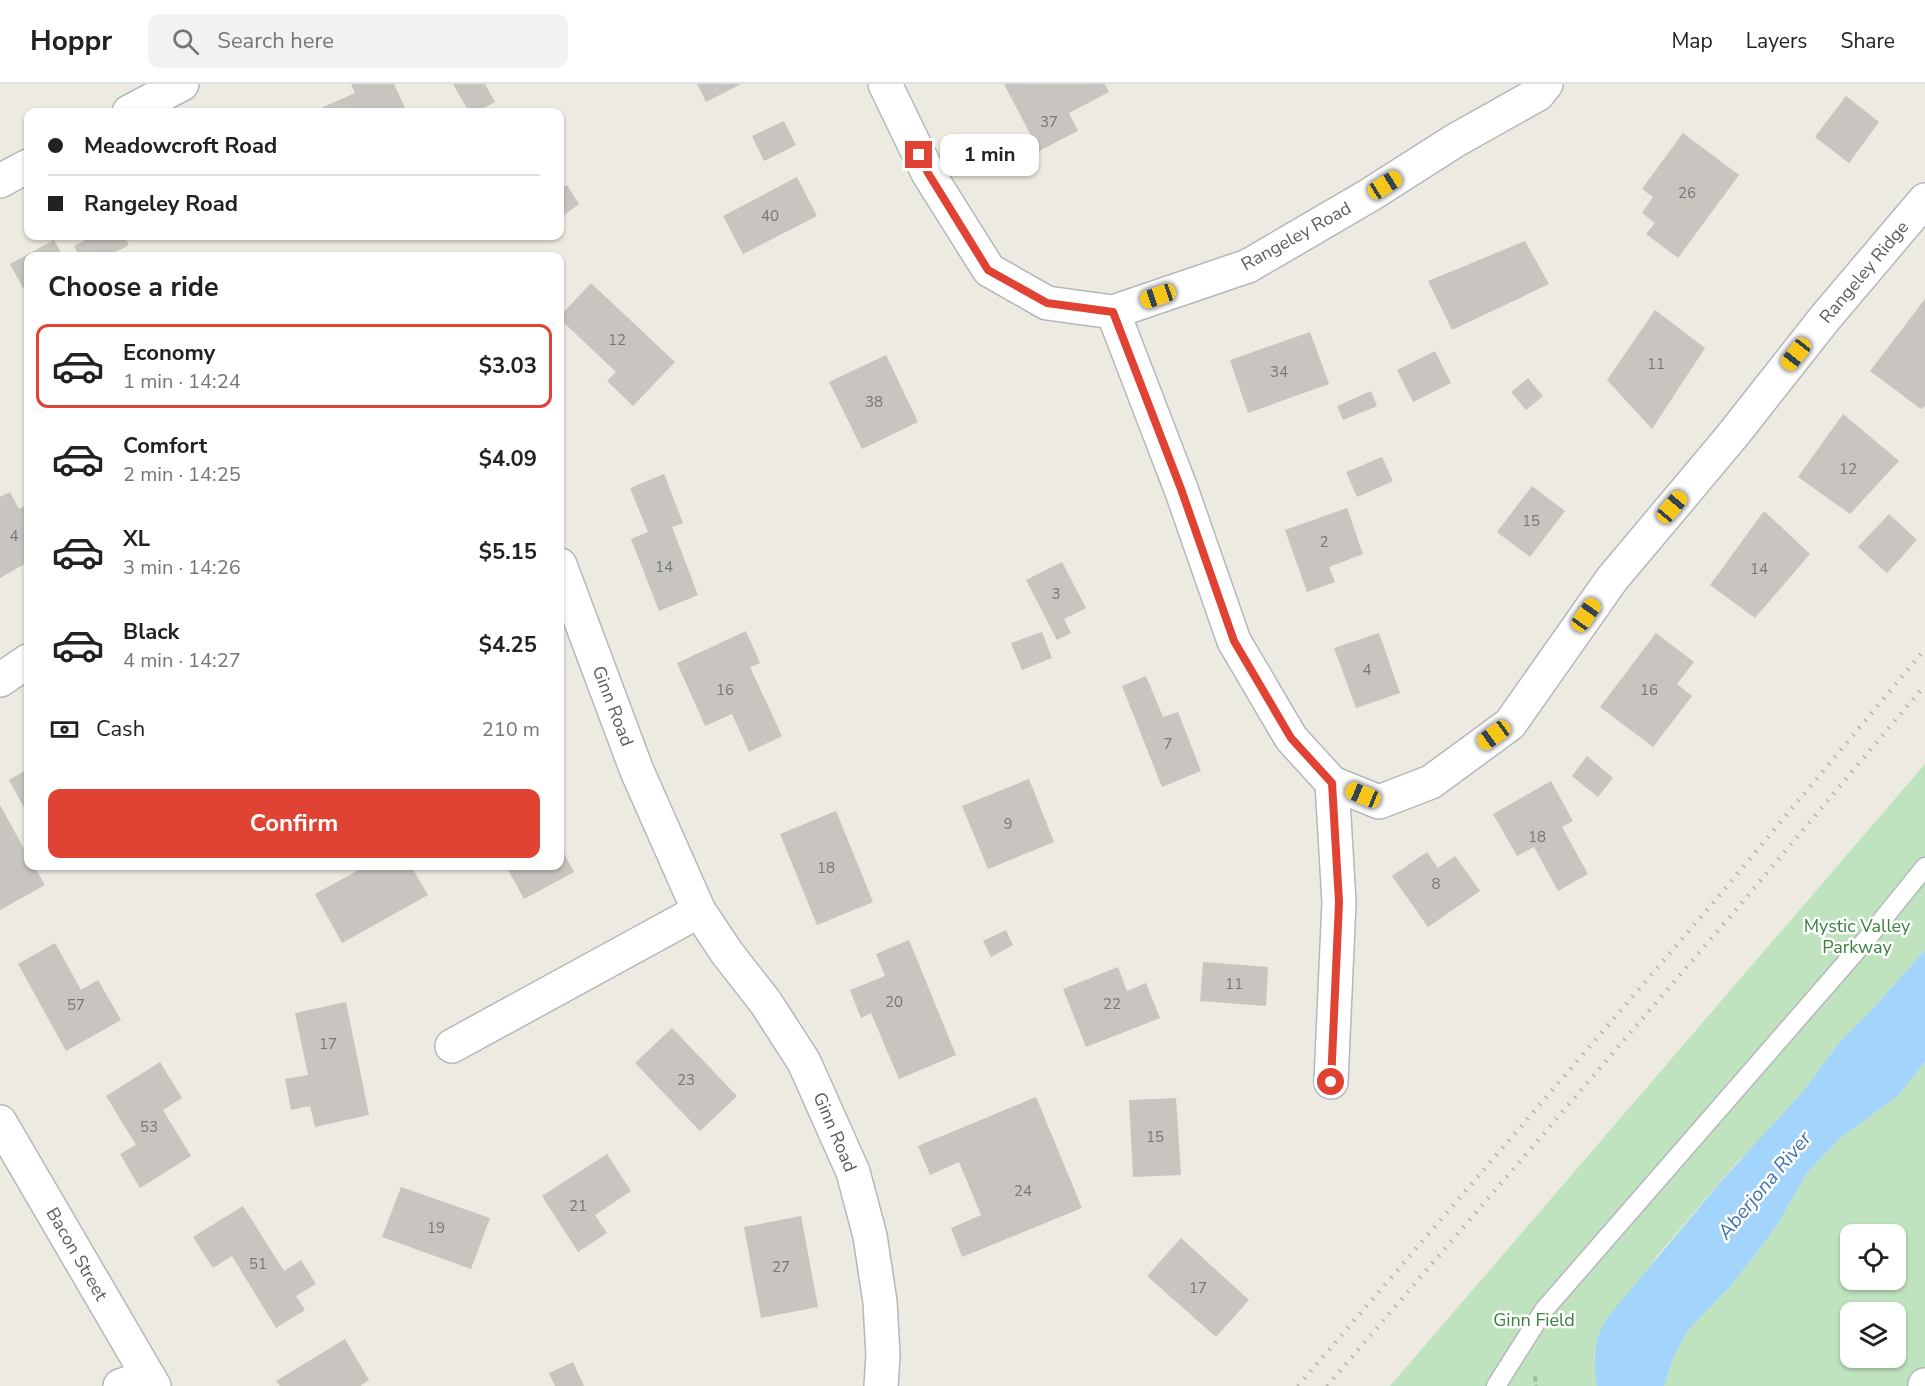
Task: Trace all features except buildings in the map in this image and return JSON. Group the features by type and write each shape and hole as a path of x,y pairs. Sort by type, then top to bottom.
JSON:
{"street":[{"path":"137,108 182,84"},
{"name":"Rangeley Road","path":"885,84 928,173 988,270 1047,303 1113,312 1248,266 1368,196 1456,140 1538,94 1546,84"},
{"path":"0,182 24,168"},
{"name":"Rangeley Ridge","path":"1332,783 1379,802 1431,782 1510,724 1612,579 1732,436 1825,318 1925,200"},
{"path":"1113,312 1181,489 1234,641 1291,738 1332,783 1339,902 1331,1082"},
{"name":"Ginn Road","path":"564,576 637,771 699,911 804,1062 853,1172 870,1236 880,1302 883,1355 881,1386"},
{"path":"0,680 24,664"},
{"path":"452,1046 699,911"},
{"name":"Bacon Street","path":"0,1122 141,1383"}],"lane":[{"path":"1496,1386 1544,1311 1865,941 1925,867"}],"green space":[{"path":"1925,764 1925,950 1838,1044 1805,1089 1753,1148 1738,1161 1657,1256 1594,1352 1597,1386 1390,1386"},
{"path":"1925,1062 1925,1386 1664,1386 1674,1356 1691,1327 1728,1289 1754,1256 1779,1222 1807,1173 1839,1139 1898,1096"}],"water":[{"name":"Aberjona River","path":"1925,950 1925,1062 1898,1096 1839,1139 1807,1173 1779,1222 1754,1256 1728,1289 1691,1327 1674,1356 1664,1386 1597,1386 1595,1351 1607,1318 1724,1178 1805,1089 1838,1044"}],"railway":[{"path":"1298,1386 1713,903 1925,649"},
{"path":"1327,1386 1734,912 1925,685"}],"route":[{"path":"919,155 988,270 1047,303 1113,312 1181,489 1234,641 1291,738 1332,783 1339,902 1331,1082"}],"park label":[{"name":"Mystic Valley Parkway","path":"1857,936"},
{"name":"Ginn Field","path":"1534,1320"}]}
